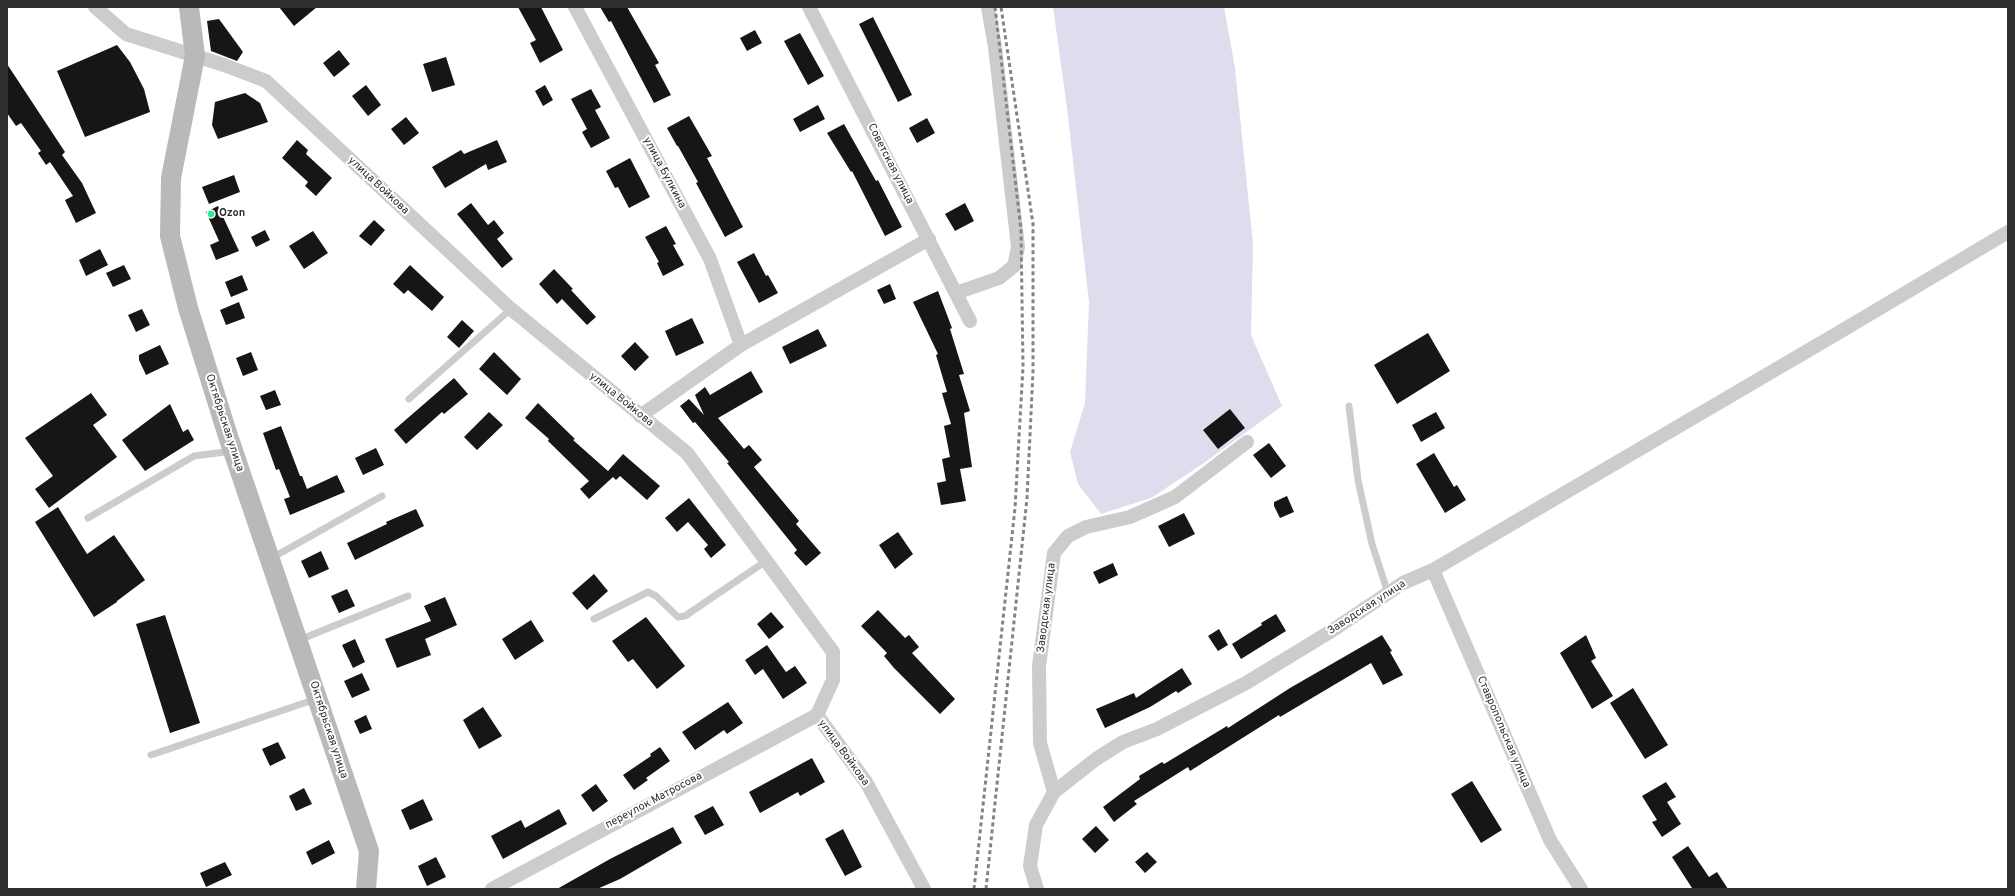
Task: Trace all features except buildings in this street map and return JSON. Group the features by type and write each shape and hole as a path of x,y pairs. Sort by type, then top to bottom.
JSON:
{"main road":[{"path":"189,7 195,56"},
{"name":"Октябрьская улица","path":"195,56 171,178 170,236 188,308 233,451 370,851 366,889"}],"street":[{"path":"95,7 126,34 195,56"},
{"name":"улица Булкина","path":"575,7 710,259 741,345"},
{"name":"Советская улица","path":"809,7 970,321"},
{"path":"956,293 999,278 1014,266 1018,247 995,47 988,7"},
{"name":"улица Войкова","path":"195,56 266,81 511,310 687,453 833,652 833,680 817,715 866,782 924,889"},
{"name":"Заводская улица","path":"1037,889 1030,866 1036,825 1054,792 1096,759 1123,742 1157,729 1246,683 1333,630 1403,582 1433,570 1832,337 2008,232"},
{"path":"640,416 741,345 929,239"},
{"name":"Заводская улица","path":"1054,792 1040,743 1039,666 1054,553 1068,536 1086,527 1130,517 1175,497 1246,442"},
{"name":"Ставропольская улица","path":"1433,570 1550,840 1581,889"},
{"name":"переулок Матросова","path":"492,889 817,715"},
{"path":"1028,889 1030,866"}],"lane":[{"path":"409,399 511,310"},
{"path":"1349,406 1358,480 1372,544 1388,592"},
{"path":"88,518 194,456 233,451"},
{"path":"270,559 382,496"},
{"path":"594,619 648,592 656,596 678,618 686,616 766,561"},
{"path":"298,640 408,596"},
{"path":"151,755 318,698"}],"shaded area":[{"path":"1053,7 1224,7 1235,68 1253,244 1251,335 1282,406 1204,463 1151,498 1101,514 1078,484 1070,452 1085,403 1089,302 1067,108"}],"railway":[{"path":"974,889 1015,508 1023,367 1021,230 995,7"},
{"path":"986,889 1027,498 1033,372 1033,224 1001,7"}],"place":[{"name":"Ozon","path":"211,214"}]}
